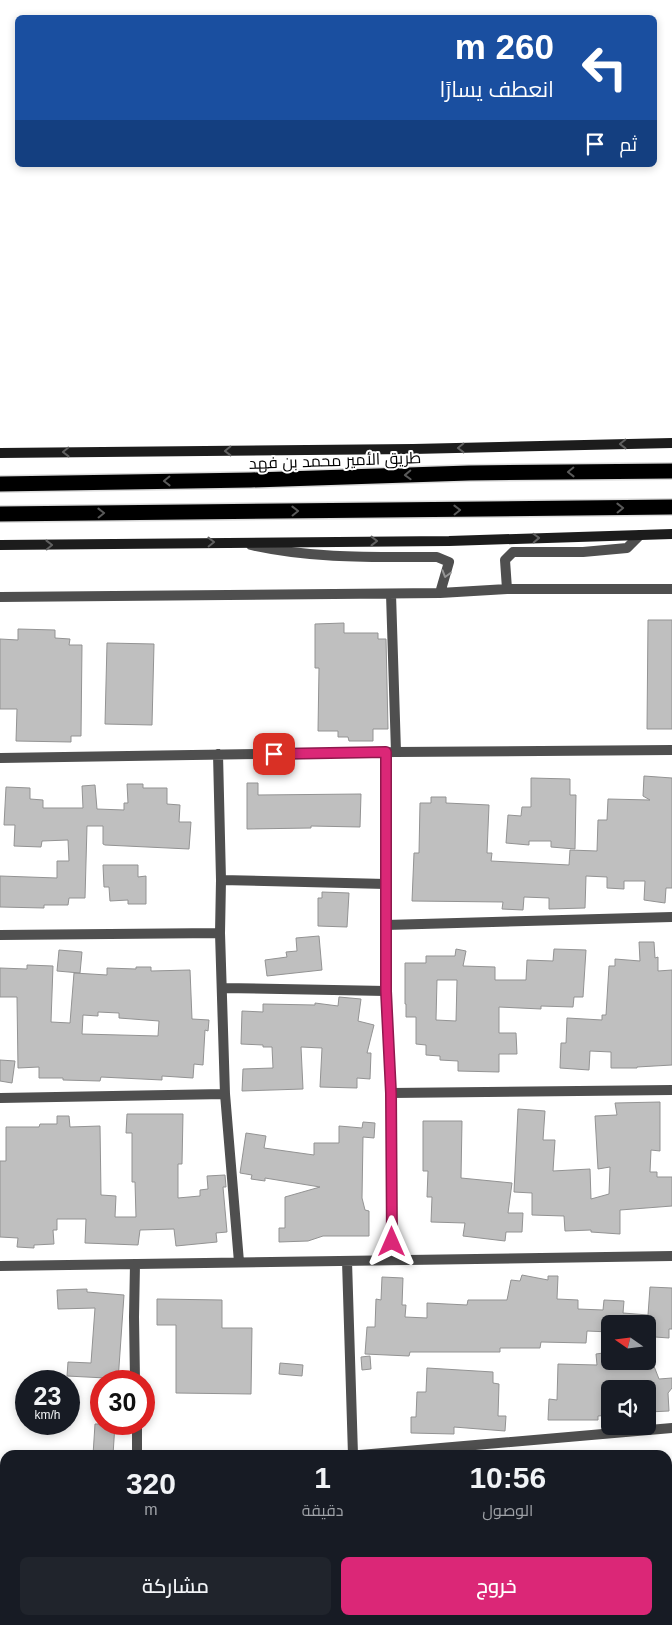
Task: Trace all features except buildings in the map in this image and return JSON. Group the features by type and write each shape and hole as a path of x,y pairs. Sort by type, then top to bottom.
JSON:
{"highway":[{"name":"طريق الأمير محمد بن فهد","path":"0,484 251,480 469,473 672,471"},
{"path":"0,514 672,507"}],"main road":[{"path":"0,453 413,449 672,443"},
{"path":"0,546 449,541 672,534"}],"street":[{"path":"507,589 505,560 513,552 583,552 627,548 640,535"},
{"path":"240,542 278,551 335,556 437,557 449,562 440,593"},
{"path":"0,597 391,594 507,589 672,588"},
{"path":"391,594 391,752 386,884 386,991 391,1093 392,1260"},
{"path":"0,758 672,750"},
{"path":"218,754 221,880 220,933 225,1094 239,1262"},
{"path":"221,880 386,884"},
{"path":"386,925 672,917"},
{"path":"0,935 220,933"},
{"path":"222,988 386,991"},
{"path":"391,1093 672,1090"},
{"path":"0,1098 225,1094"},
{"path":"0,1266 672,1256"},
{"path":"347,1261 354,1450"},
{"path":"135,1264 135,1370"},
{"path":"418,1450 672,1428"},
{"path":"137,1435 138,1450"}],"route":[{"path":"274,754 386,752 386,991 391,1093 392,1242"}]}
